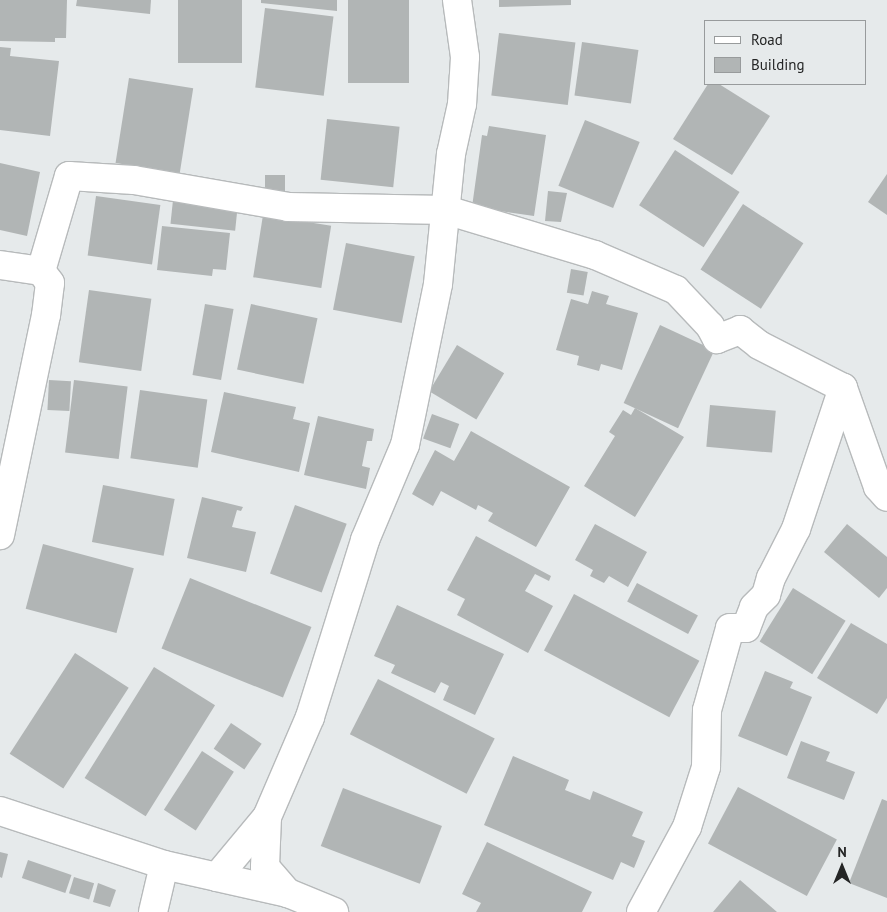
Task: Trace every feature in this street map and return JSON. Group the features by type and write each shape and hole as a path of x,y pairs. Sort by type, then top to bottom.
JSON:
{"street":[{"path":"217,877 267,818 310,717 365,540 405,445 438,284 451,154 462,104 465,57 457,0"},
{"path":"41,271 69,176 134,180 288,207 446,210 595,255 676,290 710,326 716,338 740,330 759,345 843,388 878,487 887,497"},
{"path":"0,265 41,271 50,283 46,315 0,535"},
{"path":"641,912 687,827 706,767 707,710 730,628 746,628 754,607 766,595 771,578 796,528 843,388"},
{"path":"0,811 164,865 288,893 334,912"},
{"path":"267,818 265,867 288,893"},
{"path":"153,912 164,865"}],"building":[{"path":"0,0 67,0 66,38 55,38 55,42 0,41"},
{"path":"77,0 151,0 150,14 76,6"},
{"path":"178,0 242,0 242,63 178,63"},
{"path":"261,0 337,0 337,11 261,3"},
{"path":"348,0 409,0 409,83 348,83"},
{"path":"499,0 571,0 571,5 499,7"},
{"path":"265,8 333,16 324,96 255,87"},
{"path":"499,33 575,42 568,105 491,96"},
{"path":"582,42 638,50 631,103 574,95"},
{"path":"0,47 11,48 10,56 59,61 50,136 0,130"},
{"path":"129,78 193,88 180,173 116,163"},
{"path":"707,85 721,85 770,116 732,175 673,139"},
{"path":"327,119 400,127 393,187 321,180"},
{"path":"585,120 640,142 613,208 558,186"},
{"path":"489,126 546,135 534,216 472,207 482,135 487,136"},
{"path":"675,150 740,192 704,247 639,205"},
{"path":"0,163 40,172 27,236 0,230"},
{"path":"887,174 887,215 868,202"},
{"path":"265,175 285,175 285,194 265,194"},
{"path":"548,191 567,193 561,222 545,221"},
{"path":"96,196 160,205 152,264 88,255"},
{"path":"173,200 238,207 235,231 170,224"},
{"path":"743,204 803,243 761,309 701,269"},
{"path":"263,215 331,226 321,288 253,277"},
{"path":"162,226 230,233 226,270 213,269 212,276 157,270"},
{"path":"346,243 415,256 402,323 333,310"},
{"path":"571,269 588,272 584,296 567,293"},
{"path":"89,290 151,299 141,371 79,362"},
{"path":"592,291 609,296 606,304 638,313 622,370 601,364 599,371 577,365 579,356 556,350 571,299 588,304"},
{"path":"205,304 234,309 221,380 192,375"},
{"path":"251,304 318,318 304,384 237,370"},
{"path":"660,325 714,350 678,428 624,403"},
{"path":"457,345 504,373 476,420 429,391"},
{"path":"49,380 71,381 69,411 47,410"},
{"path":"74,380 128,387 119,459 65,452"},
{"path":"140,390 207,399 198,468 130,458"},
{"path":"224,392 296,407 293,419 310,423 299,472 211,452"},
{"path":"710,405 776,411 772,453 706,447"},
{"path":"635,408 684,437 635,517 584,486 615,436 609,432 623,410 631,415"},
{"path":"432,414 459,424 450,448 423,438"},
{"path":"318,416 374,429 372,441 367,441 362,466 370,468 366,489 304,475"},
{"path":"471,431 570,487 536,547 488,521 493,513 478,505 476,510 441,491 433,506 412,494 435,450 454,461"},
{"path":"103,485 175,499 164,556 92,542"},
{"path":"202,497 243,507 241,511 237,510 232,527 256,532 246,572 187,558"},
{"path":"295,505 347,524 322,592 270,574"},
{"path":"595,524 647,552 628,587 609,576 604,583 590,576 593,570 575,560"},
{"path":"847,524 887,557 887,588 879,598 824,552"},
{"path":"476,536 551,576 549,581 535,574 525,591 553,606 528,653 457,615 465,599 447,590"},
{"path":"43,544 134,568 116,633 26,609"},
{"path":"190,578 311,627 283,698 162,648"},
{"path":"637,583 698,615 688,634 627,602"},
{"path":"793,588 846,621 812,674 760,641"},
{"path":"574,594 699,661 669,717 544,651"},
{"path":"397,605 504,654 475,715 443,700 449,686 441,682 435,693 391,673 395,665 374,656"},
{"path":"851,623 887,644 887,698 877,714 817,678"},
{"path":"75,653 129,688 63,788 10,754"},
{"path":"154,667 215,705 146,816 85,778"},
{"path":"765,671 793,682 790,688 812,697 787,756 738,736"},
{"path":"378,679 495,738 467,794 350,734"},
{"path":"231,723 262,744 244,769 214,749"},
{"path":"801,741 830,752 826,761 855,772 844,800 787,778"},
{"path":"202,751 234,772 196,830 164,810"},
{"path":"513,756 569,780 565,790 590,800 593,791 643,812 632,836 645,841 634,868 621,862 613,880 484,825"},
{"path":"738,787 837,840 807,896 708,844"},
{"path":"343,788 442,826 420,884 321,846"},
{"path":"882,799 887,801 887,898 849,883"},
{"path":"487,842 592,892 582,912 476,912 481,903 462,894"},
{"path":"0,852 8,854 2,878 0,877"},
{"path":"28,860 71,875 65,893 22,878"},
{"path":"74,877 94,883 89,899 69,893"},
{"path":"740,880 777,912 713,912"},
{"path":"98,883 116,890 110,907 93,902"}]}
